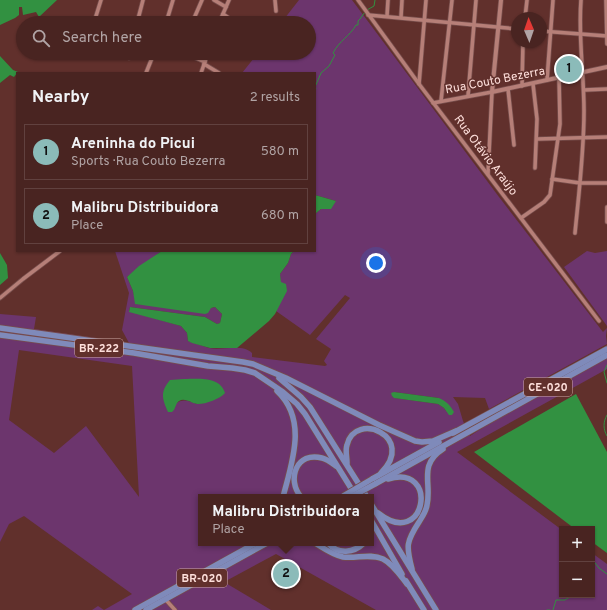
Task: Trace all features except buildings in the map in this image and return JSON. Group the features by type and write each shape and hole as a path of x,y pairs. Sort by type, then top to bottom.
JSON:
{"highway":[{"name":"BR-222","path":"0,328 224,358 253,364 272,373 290,386 310,407 365,494"},
{"name":"BR-222","path":"0,335 134,353 208,366 245,370 266,380 297,404 305,414 338,467"},
{"name":"CE-020","path":"456,431 607,349"},
{"name":"CE-020","path":"454,440 607,355"},
{"path":"245,370 272,373 290,380 379,425 415,441 433,441 456,431"},
{"path":"266,380 285,400 296,428 294,454 284,494"},
{"path":"347,466 347,444 353,435 367,428 378,430 384,434 390,442 392,452 390,462 375,481"},
{"path":"356,494 456,431"},
{"path":"346,494 375,481 454,440"},
{"path":"412,569 408,551 408,541 425,513 427,505 428,467 433,458 454,440"},
{"path":"299,494 295,489 293,477 294,472 302,462 307,459 317,457 338,467 355,494"},
{"path":"375,481 398,477 408,478 419,487 422,495 422,504 418,513 414,518 404,522 393,522 375,510"},
{"path":"375,510 436,610"},
{"path":"374,525 407,584 424,610"},
{"path":"238,552 245,546"},
{"name":"BR-020","path":"135,610 238,552 255,546"},
{"name":"BR-020","path":"146,610 256,546"},
{"path":"320,546 342,557 371,556 382,559 388,562 407,584"},
{"path":"331,546 334,549 346,552 354,550 360,546"}],"street":[{"path":"96,16 101,0"},
{"path":"139,16 143,0"},
{"path":"168,16 173,0"},
{"path":"195,16 202,0"},
{"path":"214,0 226,7"},
{"path":"225,16 222,14 229,0"},
{"path":"275,0 276,12"},
{"name":"Rua Otávio Araújo","path":"358,0 419,84 599,321"},
{"path":"387,16 388,0"},
{"path":"401,17 402,0"},
{"path":"419,84 426,0"},
{"path":"441,101 452,0"},
{"path":"468,96 476,0"},
{"path":"488,174 492,92 501,0"},
{"path":"526,12 527,0"},
{"path":"547,80 553,0"},
{"path":"575,233 584,137 584,90 580,34 581,0"},
{"path":"606,0 607,44"},
{"path":"368,15 511,28"},
{"path":"550,32 607,36"},
{"path":"522,86 523,48"},
{"path":"146,72 151,60"},
{"path":"198,60 218,72"},
{"path":"201,72 205,60"},
{"name":"Rua Couto Bezerra","path":"434,103 533,84 607,67"},
{"path":"521,218 548,198 559,138 559,77"},
{"path":"533,84 536,119 535,168"},
{"path":"508,89 514,145"},
{"path":"584,90 607,89"},
{"path":"536,139 607,137"},
{"path":"552,180 580,183 607,183"},
{"path":"607,207 607,222"},
{"path":"0,298 59,252"},
{"path":"164,599 175,610"}],"shaded area":[{"path":"0,0 57,0 40,16 36,12 23,15 22,7 19,7 19,15 0,25"},
{"path":"299,0 352,0 499,197 603,332 607,328 607,344 489,409 485,398 453,397 458,404 463,421 470,436 502,415 607,357 607,369 457,452 559,528 559,598 595,598 595,555 607,564 607,610 376,610 276,554 224,582 271,610 104,610 132,594 24,516 9,524 0,542 0,314 36,317 34,329 129,343 122,330 129,293 115,252 161,252 127,277 133,291 136,304 215,307 222,314 220,323 217,324 205,317 130,307 129,311 181,326 187,333 188,341 209,348 243,348 252,353 252,357 325,366 327,365 324,361 331,349 316,339 350,298 345,295 310,335 276,311 280,293 280,274 288,263 293,252 316,252 316,213 336,201 316,195 316,72 243,72 252,60 316,60 316,16 286,16","holes":["19,350 132,366 139,497 86,426 54,453 9,420","184,379 197,404 189,401 177,403","394,392 439,398 447,413 444,408 438,404 395,398 392,396"]},
{"path":"0,56 13,70 18,72 16,72 14,77 10,75 0,83"},
{"path":"316,195 336,201 331,209 321,209 316,213"},
{"path":"587,251 595,253 607,251 607,326 564,267"},
{"path":"160,252 293,252 288,263 280,274 281,282 286,284 287,291 275,314 269,321 237,348 210,348 192,343 188,341 187,333 181,326 129,312 130,307 205,317 217,324 220,323 222,314 215,307 211,308 208,313 205,314 135,304 133,291 127,277 139,266"},
{"path":"0,253 7,265 8,278 0,285"},
{"path":"184,379 214,381 225,393 216,399 201,404 181,400 172,412 168,412 163,399 163,392 170,380"},
{"path":"394,392 439,398 444,400 454,412 452,415 449,415 444,408 438,404 394,398 391,393"},
{"path":"576,394 607,452 607,553 595,544 595,526 571,526 474,452"},
{"path":"98,606 104,610 92,610"}],"waterway":[{"path":"367,10 374,6 375,0"},
{"path":"316,85 321,73 329,66 335,55 333,53 335,49 356,25 358,25 358,21 365,12"},
{"path":"607,365 604,372 607,383"},
{"path":"607,415 604,426 607,436"},
{"path":"594,562 607,574"},
{"path":"553,610 556,600 565,600 568,598"}],"place":[{"name":"Areninha do Picui","path":"569,69"},
{"name":"Malibru Distribuidora","path":"286,574"}]}
